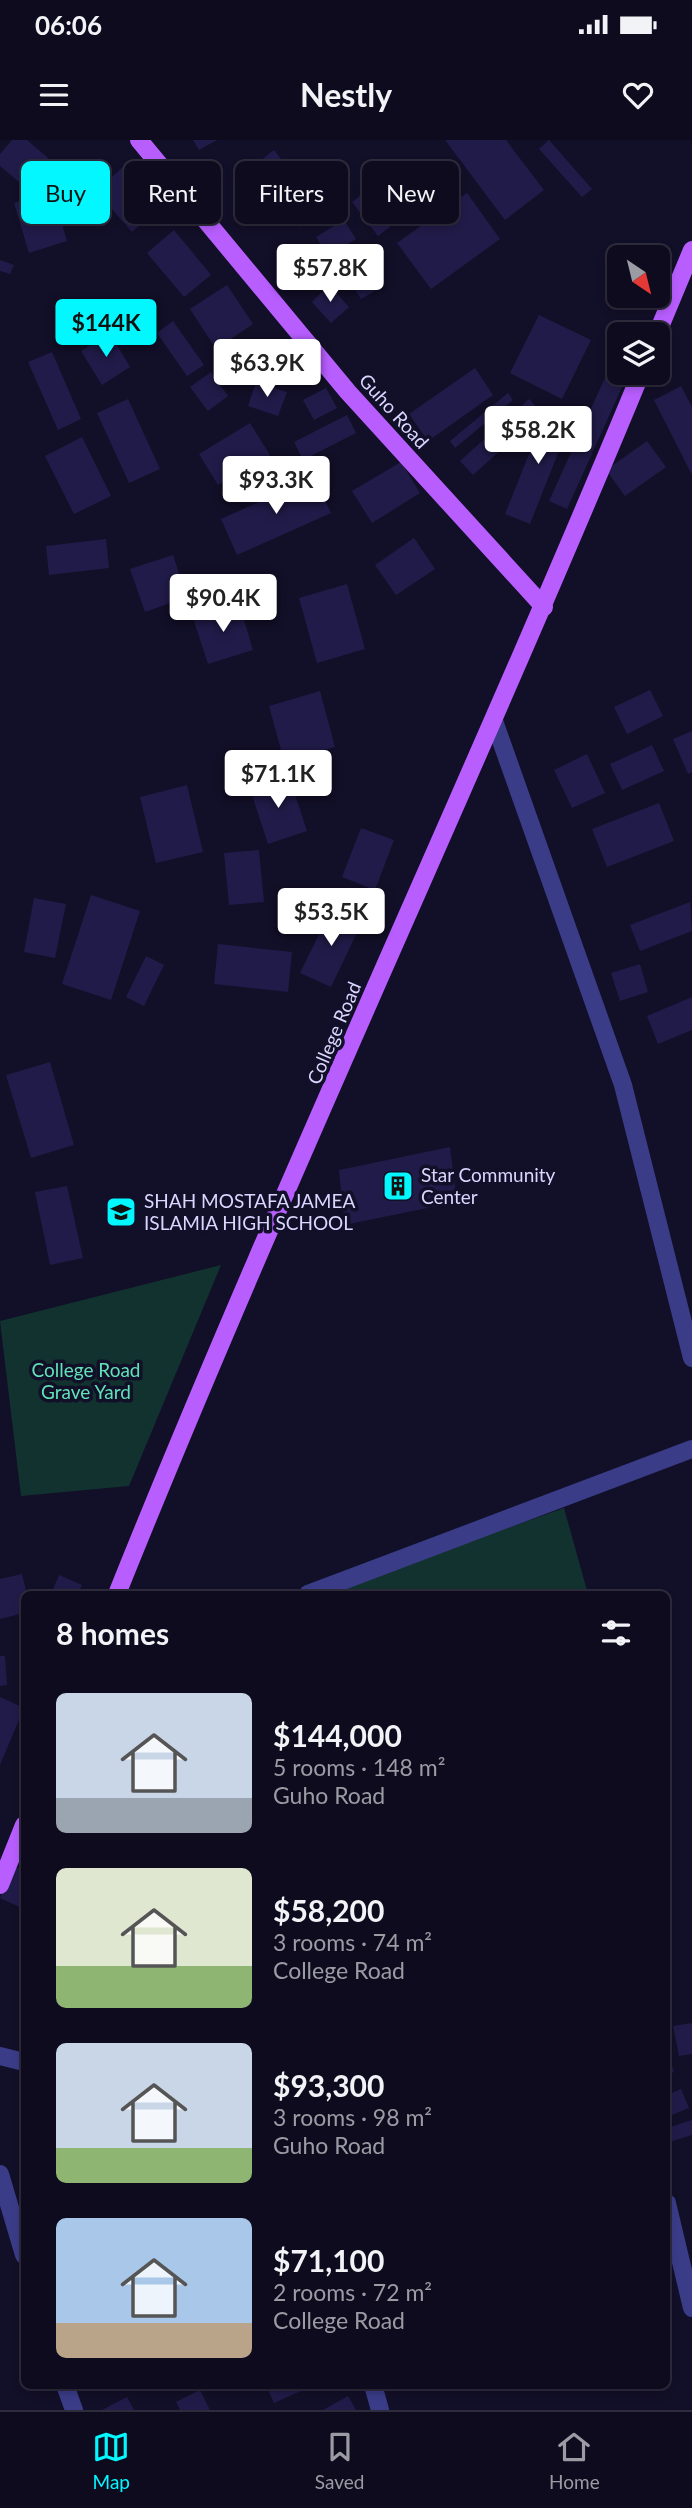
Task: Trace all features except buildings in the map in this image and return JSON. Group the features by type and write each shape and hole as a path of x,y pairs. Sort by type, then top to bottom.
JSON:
{"main road":[{"name":"Guho Road","path":"139,140 348,392 544,607"},
{"path":"662,322 692,250"},
{"name":"College Road","path":"118,1591 544,607 636,385"},
{"path":"0,1885 21,1832"}],"street":[{"path":"494,721 623,1085 692,1358"},
{"path":"317,1591 692,1449"},
{"path":"0,2056 21,2061"},
{"path":"0,2174 21,2245"},
{"path":"670,2216 692,2308"},
{"path":"66,2389 74,2410"},
{"path":"374,2389 380,2410"}],"green space":[{"name":"College Road Grave Yard","path":"221,1265 129,1486 21,1496 0,1321"},
{"path":"564,1508 587,1591 329,1591"}],"place":[{"name":"Star Community Center","path":"398,1186"},
{"name":"SHAH MOSTAFA JAMEA ISLAMIA HIGH SCHOOL","path":"121,1212"}]}
